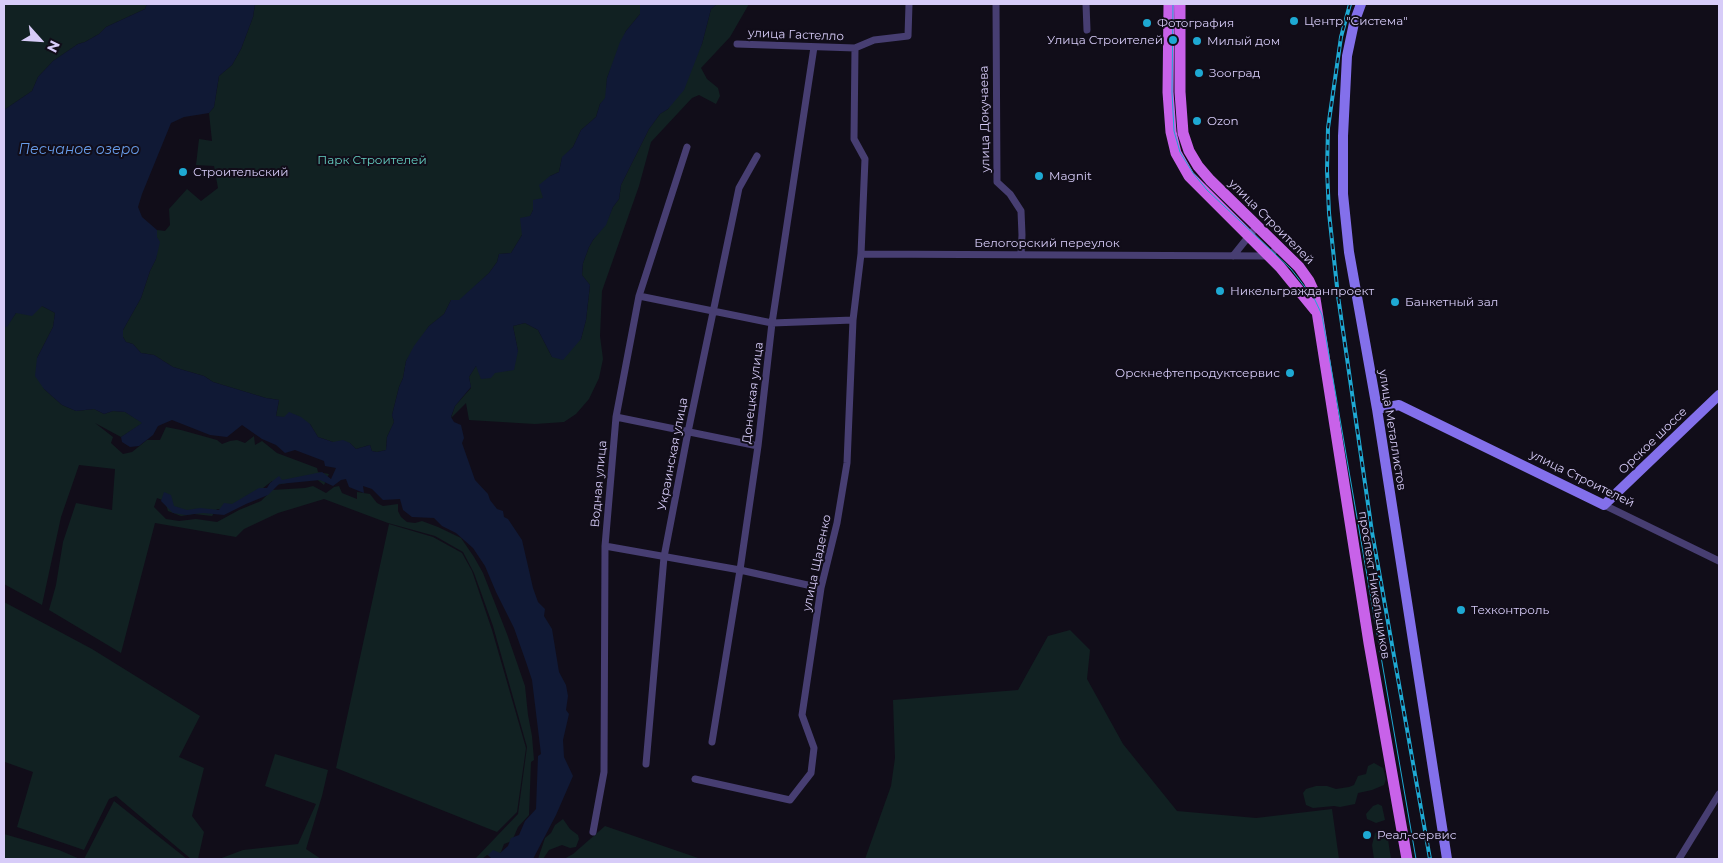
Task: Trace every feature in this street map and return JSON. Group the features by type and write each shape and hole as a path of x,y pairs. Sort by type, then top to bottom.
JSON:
{"main road":[{"name":"улица Строителей","path":"1169,4 1174,32 1174,92 1170,132 1176,153 1189,176 1280,266 1318,313"},
{"name":"улица Строителей","path":"1174,32 1180,4"},
{"name":"улица Металлистов","path":"1360,4 1347,56 1343,136 1343,194 1349,252 1377,409 1447,859"},
{"name":"улица Строителей","path":"1174,92 1183,133 1189,151 1198,166 1299,267 1314,292 1318,313"},
{"name":"проспект Никельщиков","path":"1318,313 1369,643 1407,859"},
{"name":"Орское шоссе","path":"1604,505 1719,395"},
{"name":"улица Строителей","path":"1377,409 1398,405 1604,505"}],"street":[{"path":"855,48 874,40 908,36 909,4"},
{"name":"улица Докучаева","path":"996,4 997,182 1010,194 1023,215 1021,254"},
{"path":"1086,4 1087,30"},
{"name":"улица Гастелло","path":"737,44 855,48"},
{"name":"Донецкая улица","path":"712,742 740,570 758,446 772,323 814,47"},
{"name":"улица Щаденко","path":"695,779 790,800 811,773 814,748 802,715 821,588 838,523 847,463 853,320 861,254 864,159 854,139 855,48"},
{"name":"Водная улица","path":"593,832 604,772 605,546 616,417 639,296 687,148"},
{"name":"Украинская улица","path":"646,764 664,557 739,188 757,156"},
{"path":"1233,256 1244,214"},
{"path":"1240,227 1244,214"},
{"path":"1240,227 1257,226"},
{"path":"1269,256 1278,247"},
{"name":"Белогорский переулок","path":"861,254 1269,256"},
{"path":"1280,266 1289,256"},
{"path":"639,296 772,323 853,320"},
{"path":"616,417 758,446"},
{"name":"улица Строителей","path":"1604,505 1719,561"},
{"path":"605,546 740,570 821,588"},
{"path":"1679,859 1719,794"}],"green space":[{"path":"4,4 147,4 145,9 106,27 99,34 78,44 53,61 38,77 32,91 4,110"},
{"name":"Парк Строителей","path":"255,4 640,4 640,14 626,31 607,78 606,98 600,104 596,117 581,130 573,147 562,158 559,172 550,176 544,198 533,210 522,235 511,253 499,254 497,262 489,273 459,301 451,300 444,314 429,326 406,361 392,415 394,422 387,437 386,450 372,451 370,445 356,449 350,443 333,442 318,437 310,424 276,416 279,400 213,382 204,376 173,367 154,355 141,353 133,344 126,342 123,337 123,330 141,298 156,259 157,230 165,231 170,225 169,209 187,189 201,201 218,188 214,166 196,165 199,139 212,141 209,113 214,107 219,76 232,65 241,49 253,17"},
{"path":"717,4 749,4 730,37 701,68 707,79 718,88 720,96 716,104 699,95 692,98 651,142 639,186 602,291 600,336 603,359 599,378 589,399 576,414 564,422 535,424 469,420 466,403 451,418 455,406 471,388 469,377 476,366 495,373 518,351 513,326 525,323 538,330 552,357 581,339 586,320 590,285 582,275 583,263 589,247 605,225 619,199 621,185 649,129 660,114 668,109 702,44 711,9"},
{"path":"42,306 55,313 53,327 37,358 44,389 62,405 76,411 94,409 104,414 113,411 125,412 143,423 121,437 95,423 113,437 111,443 123,454 132,452 147,440 160,440 166,427 217,440 222,444 237,440 245,443 254,436 255,445 262,441 277,453 317,468 318,472 329,474 324,485 315,478 276,485 272,481 225,510 217,509 212,516 194,514 181,516 168,511 165,501 157,498 154,507 166,519 179,521 196,519 217,522 261,501 272,490 313,486 326,493 339,486 342,493 357,499 357,492 370,494 377,503 383,506 398,504 398,511 401,517 407,522 415,523 422,521 461,538 483,573 507,634 525,686 532,736 534,760 531,762 529,815 518,827 512,841 504,844 501,852 493,858 487,855 482,859 475,859 518,814 527,747 493,626 474,573 463,552 435,536 388,523 324,499 278,513 244,529 236,537 155,523 121,653 49,610 56,585 63,542 76,503 112,510 115,469 79,465 61,517 42,605 4,584 4,326 7,326 16,313"},
{"path":"389,524 433,537 462,553 472,571 492,630 526,748 517,812 497,832 336,768"},
{"path":"4,602 92,649 200,716 179,757 204,768 192,816 204,832 198,859 191,859 116,796 109,799 84,850 17,827 33,772 5,762 4,765"},
{"path":"1070,630 1090,650 1087,679 1123,744 1177,811 1256,818 1332,809 1339,859 865,859 891,786 895,758 893,700 1018,690 1048,636"},
{"path":"275,754 328,770 306,849 321,859 219,859 243,850 298,844 316,804 265,786"},
{"path":"1374,763 1383,768 1386,779 1384,785 1358,793 1355,804 1340,807 1313,808 1306,805 1303,793 1306,789 1316,786 1327,786 1336,789 1349,787 1354,785 1358,776 1366,774 1368,766"},
{"path":"114,801 187,859 84,859"},
{"path":"1378,804 1382,806 1385,820 1376,823 1367,819 1366,814 1373,806"},
{"path":"563,819 570,829 578,835 579,839 576,847 570,848 562,845 549,850 543,859 538,859 545,838 551,833 555,825"},
{"path":"605,826 701,859 564,859 573,854"},
{"path":"1378,831 1387,833 1391,859 1374,859 1372,845 1375,833"},
{"path":"4,834 59,850 80,859 4,859"}],"water":[{"name":"Песчаное озеро","path":"147,4 255,4 253,17 241,49 232,65 219,76 214,107 209,113 184,117 171,123 142,194 138,207 142,217 157,230 157,237 160,242 156,259 141,298 123,330 123,337 126,342 133,344 141,353 154,355 173,367 204,376 213,382 279,400 276,416 284,417 289,412 301,417 310,424 318,437 333,442 343,440 350,443 356,449 370,445 372,451 377,452 386,450 387,437 394,422 392,415 406,361 414,346 429,326 444,314 451,300 459,300 489,273 497,262 499,254 511,253 522,235 520,218 530,216 533,210 533,200 543,198 539,185 550,176 559,172 562,157 573,147 581,130 596,117 600,104 605,98 607,78 620,42 626,31 640,14 640,4 717,4 711,9 702,44 684,90 668,109 660,114 649,129 621,185 619,199 613,207 606,225 589,247 583,263 582,275 590,285 586,320 581,339 563,360 552,357 538,330 525,323 513,326 518,351 514,370 495,373 491,378 481,379 476,366 469,377 471,387 455,406 451,417 454,422 461,425 464,438 462,443 475,480 488,494 497,509 503,511 504,517 508,519 522,540 533,588 538,602 545,609 544,616 552,629 559,672 566,685 568,696 566,710 569,714 563,740 564,757 573,776 556,815 533,859 492,859 488,855 493,850 500,853 508,846 511,838 519,835 525,821 536,809 538,756 541,754 532,680 514,628 485,566 473,548 456,533 442,526 434,518 412,517 403,510 400,499 383,500 372,489 363,486 364,493 349,487 346,479 333,486 320,480 279,484 268,495 224,515 173,513 161,501 164,492 171,495 174,506 187,510 200,508 219,510 224,503 232,504 259,488 267,488 279,476 282,480 322,472 331,479 336,468 325,466 324,461 295,450 285,453 276,445 262,439 242,425 227,437 210,435 172,420 158,426 153,435 139,446 130,447 122,442 121,437 142,423 125,412 113,411 104,414 94,409 76,411 62,405 44,389 35,376 37,358 53,327 55,313 42,306 32,316 16,313 7,327 4,326 4,110 32,91 38,77 53,61 78,44 99,34 106,27 145,9"}],"tram line":[{"path":"1173,4 1172,92 1174,131 1180,152 1193,173 1207,190 1291,269 1315,300 1322,315 1416,859"}],"railway":[{"path":"1350,4 1341,37 1328,128 1329,213 1338,296 1372,532 1430,859"}],"place":[{"name":"Центр \"Система\"","path":"1294,21"},
{"name":"Фотография","path":"1147,23"},
{"name":"Улица Строителей","path":"1173,40"},
{"name":"Милый дом","path":"1197,41"},
{"name":"Зооград","path":"1199,73"},
{"name":"Ozon","path":"1197,121"},
{"name":"Строительский","path":"183,172"},
{"name":"Magnit","path":"1039,176"},
{"name":"Никельгражданпроект","path":"1220,291"},
{"name":"Банкетный зал","path":"1395,302"},
{"name":"Орскнефтепродуктсервис","path":"1290,373"},
{"name":"Техконтроль","path":"1461,610"},
{"name":"Реал-сервис","path":"1367,835"}]}
